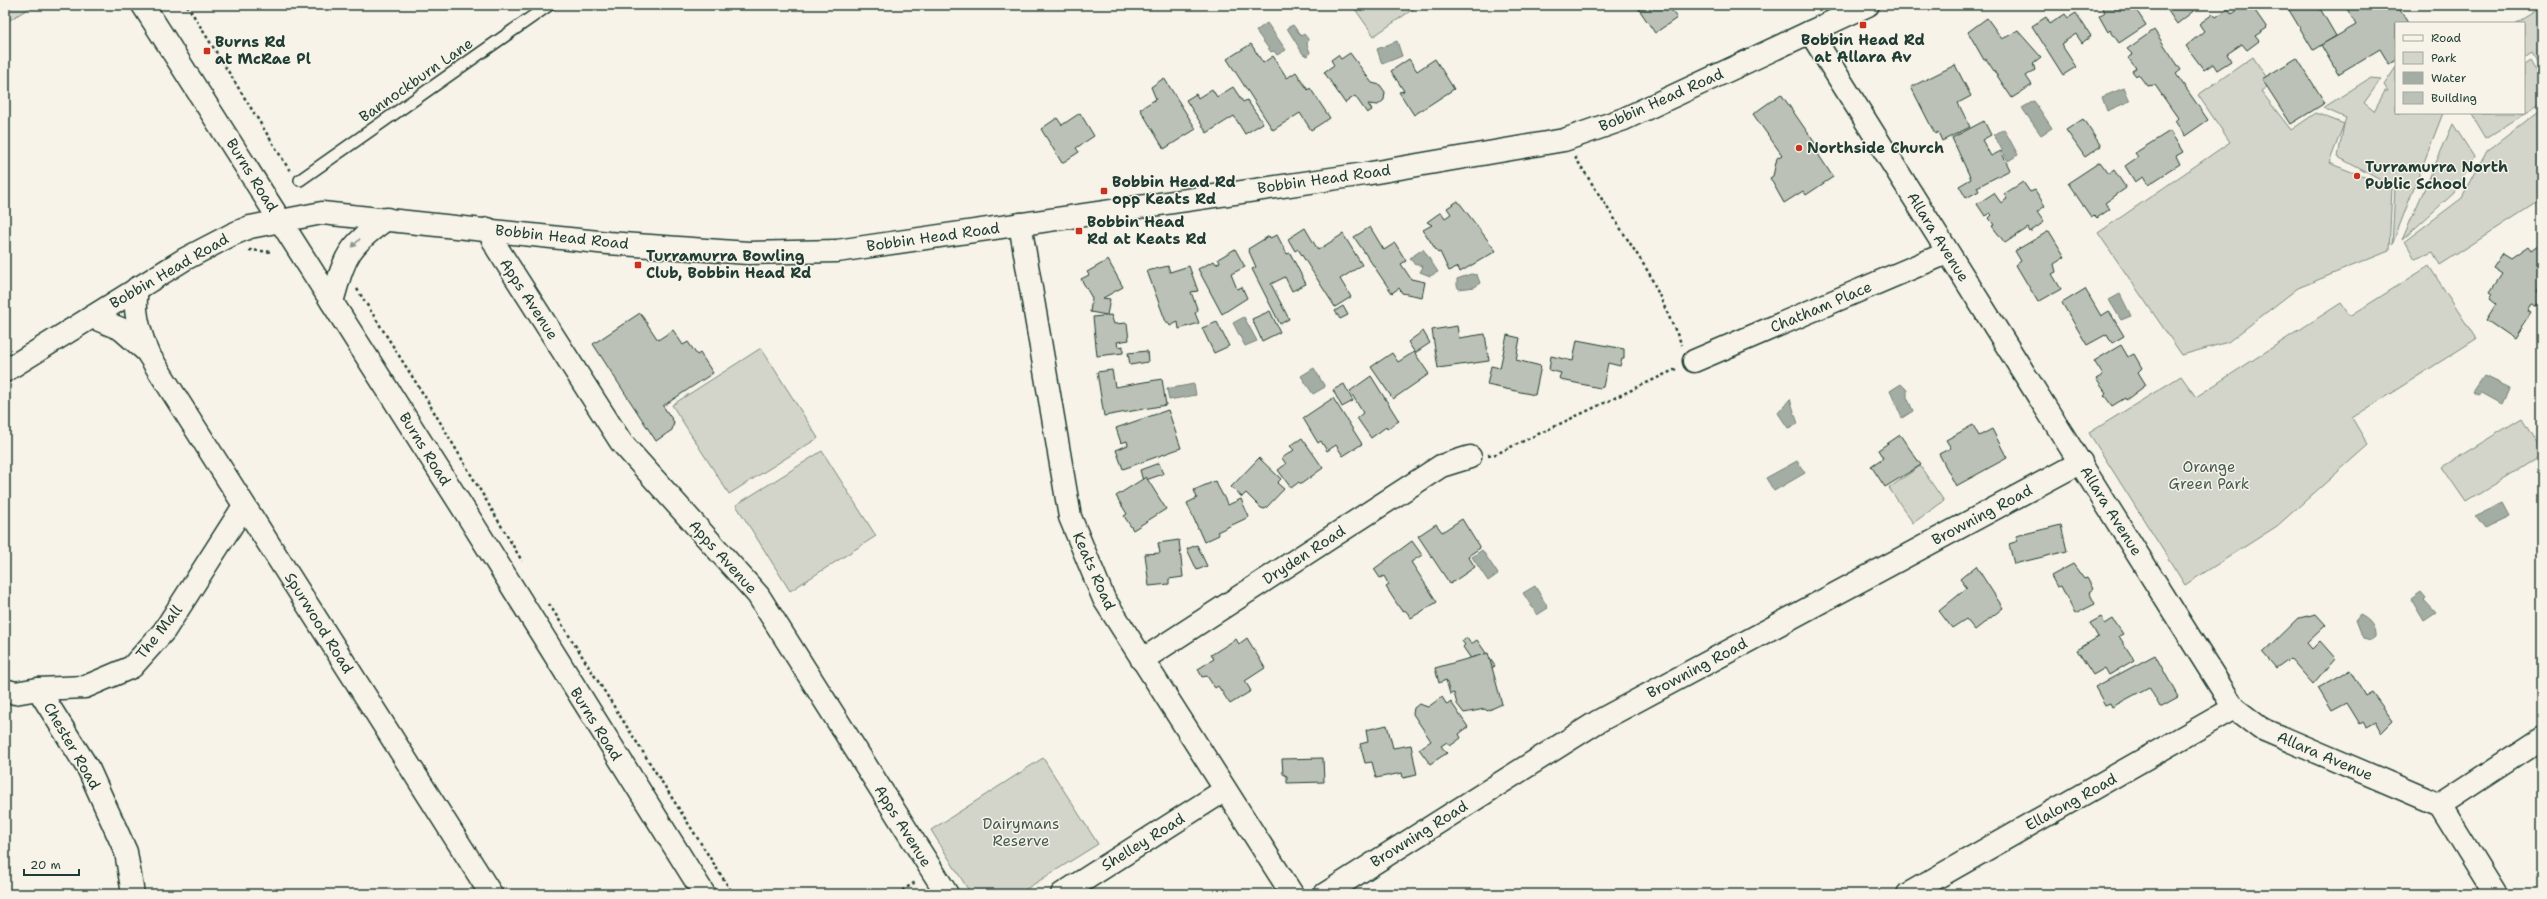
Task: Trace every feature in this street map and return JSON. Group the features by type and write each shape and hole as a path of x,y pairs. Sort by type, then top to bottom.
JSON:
{"street":[{"name":"Burns Road","path":"143,5 332,302 704,894"},
{"name":"Bobbin Head Road","path":"5,371 185,259 250,226 280,220 322,213 488,229 608,243 748,253 837,251 1365,174 1564,140 1624,119 1868,5"},
{"name":"Allara Avenue","path":"1810,32 2234,708 2260,728 2440,805"},
{"path":"332,302 348,252 365,234 387,219"},
{"name":"Keats Road","path":"1020,224 1070,517 1104,599 1292,894"},
{"name":"Apps Avenue","path":"488,229 497,248 621,442 758,595 946,894"},
{"name":"Chatham Place","path":"1694,361 1948,253"},
{"name":"Spurwood Road","path":"137,288 134,304 136,321 147,352 491,894"},
{"name":"Spurwood Road","path":"92,317 121,329 147,352"},
{"name":"Dryden Road","path":"1142,660 1442,466 1470,457"},
{"name":"Browning Road","path":"1325,894 1597,722 2081,462"},
{"name":"The Mall","path":"5,690 15,693 38,689 85,687 132,667 164,631 244,506"},
{"name":"Chester Road","path":"38,689 89,770 126,852 133,894"},
{"name":"Ellalong Road","path":"1908,894 2234,708"},
{"path":"2495,894 2440,805 2542,738"},
{"name":"Shelley Road","path":"1062,894 1225,790"}],"lane":[{"name":"Bannockburn Lane","path":"300,180 549,5"}],"path":[{"path":"187,5 231,73 286,167 300,180"},
{"path":"1470,457 1496,454 1694,361 1678,340 1648,273 1564,140"},
{"path":"355,285 427,400 523,562"},
{"path":"548,602 732,894"}],"green space":[{"path":"5,5 34,5 5,23"},
{"path":"1352,5 1419,5 1374,36"},
{"path":"2542,7 2542,70 2532,53 2525,57 2525,22 2518,22"},
{"path":"2253,57 2271,84 2261,91 2291,130 2316,113 2344,124 2329,163 2392,188 2389,251 2298,288 2228,342 2182,355 2098,233 2230,142 2198,95"},
{"path":"2530,61 2542,81 2542,103 2525,114 2525,64"},
{"path":"2395,68 2395,114 2443,114 2392,245 2395,188 2338,157 2346,118 2323,108 2370,78 2381,79 2364,103 2374,111 2385,91 2388,91 2384,85"},
{"path":"2542,109 2542,199 2440,265 2433,252 2415,259 2405,241 2462,198 2487,151"},
{"path":"2472,114 2524,114 2486,138"},
{"path":"2453,124 2474,157 2454,193 2402,240"},
{"name":"Orange Green Park","path":"2429,266 2476,339 2352,418 2368,445 2277,526 2185,585 2089,433 2181,376 2196,397 2341,303 2350,316"},
{"path":"761,348 818,438 729,494 672,405"},
{"path":"2522,418 2542,451 2542,455 2466,502 2442,467"},
{"path":"822,451 876,536 790,591 736,505"},
{"path":"1920,466 1944,501 1913,523 1889,488"},
{"name":"Dairymans Reserve","path":"1043,758 1098,844 1018,894 971,894 931,830"}],"water":[{"path":"1267,23 1286,50 1277,55 1274,51 1271,52 1256,31"},
{"path":"1293,25 1301,36 1304,34 1308,39 1307,45 1310,52 1308,56 1303,54 1287,28"},
{"path":"1397,41 1402,56 1382,64 1377,49"},
{"path":"2124,88 2130,101 2107,111 2102,97"},
{"path":"2034,101 2052,128 2041,135 2022,108"},
{"path":"2004,129 2018,155 2008,161 1994,135"},
{"path":"1423,249 1438,272 1430,276 1420,272 1423,267 1417,264 1415,265 1410,258"},
{"path":"1471,274 1477,275 1480,283 1475,287 1459,289 1457,286 1457,279"},
{"path":"2120,294 2131,316 2121,320 2109,300"},
{"path":"1244,317 1257,341 1245,346 1233,323"},
{"path":"1314,368 1325,387 1313,394 1301,376"},
{"path":"2484,376 2509,388 2502,404 2482,393 2479,395 2473,392"},
{"path":"1194,384 1196,395 1169,400 1167,389"},
{"path":"1901,384 1907,390 1907,397 1913,411 1902,418 1890,391"},
{"path":"1790,399 1798,424 1788,428 1778,413"},
{"path":"1797,461 1805,473 1774,491 1766,478"},
{"path":"2503,503 2510,516 2485,528 2476,516"},
{"path":"1482,550 1498,574 1488,581 1472,557"},
{"path":"1535,586 1548,608 1537,615 1523,593"},
{"path":"2421,592 2426,598 2424,600 2436,613 2424,621 2411,599"},
{"path":"2360,615 2369,621 2373,627 2375,637 2371,640 2363,638 2356,620"}],"building":[{"path":"1636,5 1675,5 1670,8 1677,18 1655,33"},
{"path":"2101,5 2133,5 2146,25 2119,43 2110,30 2108,32 2099,16 2105,12"},
{"path":"2164,5 2201,5 2177,24"},
{"path":"2245,5 2251,5 2267,28 2255,36 2259,41 2247,50 2242,44 2227,54 2231,61 2217,70 2213,64 2204,70 2186,46 2204,31 2199,24 2213,14 2216,17 2228,9 2232,14"},
{"path":"2286,5 2318,5 2336,36 2313,50"},
{"path":"2345,5 2397,5 2407,22 2395,22 2395,61 2389,64 2380,49 2338,74 2321,45 2356,25"},
{"path":"2076,13 2091,36 2082,43 2076,34 2061,44 2076,67 2063,75 2032,26 2046,17 2050,24 2065,14 2068,18"},
{"path":"1987,18 2002,39 2018,31 2041,57 2033,63 2035,70 2026,76 2032,85 2012,98 1986,59 1984,60 1968,32"},
{"path":"2154,30 2181,70 2176,74 2208,120 2185,136 2175,121 2178,118 2155,85 2147,86 2138,74 2136,76 2132,71 2136,68 2128,58 2133,55 2127,49"},
{"path":"1251,44 1263,63 1273,56 1287,78 1296,72 1308,90 1310,88 1330,118 1311,130 1300,113 1273,130 1227,59"},
{"path":"1350,53 1372,83 1380,85 1385,92 1384,100 1378,105 1368,104 1372,110 1367,113 1355,96 1345,103 1324,72 1334,65 1331,60 1338,55 1341,59"},
{"path":"2297,58 2325,103 2291,124 2262,79"},
{"path":"1409,59 1417,71 1435,59 1454,89 1414,115 1399,92 1404,91 1391,71"},
{"path":"1955,65 1971,96 1958,103 1970,127 1942,141 1938,132 1935,134 1911,87"},
{"path":"1164,78 1196,129 1164,149 1140,109 1156,99 1151,87"},
{"path":"1233,87 1243,102 1247,100 1263,123 1245,134 1234,116 1207,133 1186,100 1196,94 1198,98 1212,89 1217,97"},
{"name":"Northside Church","path":"1781,94 1817,146 1819,145 1823,150 1818,154 1833,177 1806,195 1803,191 1784,203 1770,178 1773,176 1777,158 1782,155 1753,114"},
{"path":"1080,113 1094,136 1076,148 1079,152 1062,163 1041,129 1057,118 1062,125"},
{"path":"2083,119 2101,146 2085,157 2066,130"},
{"path":"1984,121 1991,135 1982,140 1991,156 2001,151 2010,170 1977,187 1979,191 1966,198 1959,186 1971,179 1952,138"},
{"path":"2170,131 2183,152 2176,156 2180,164 2148,185 2143,177 2135,182 2125,166 2138,157 2135,153"},
{"path":"2100,162 2109,174 2114,170 2126,188 2105,203 2110,209 2097,218 2094,215 2091,217 2068,183"},
{"path":"2023,182 2030,192 2035,190 2045,206 2037,212 2044,222 2030,232 2028,228 2005,243 1992,226 1994,225 1989,218 1992,215 1990,213 1985,216 1977,204 1994,193 2001,203 2007,199 2004,194"},
{"path":"1458,201 1496,251 1460,272 1458,267 1449,271 1440,252 1438,253 1423,230 1432,225 1427,222 1441,212 1445,218 1451,214 1447,208"},
{"path":"1370,227 1384,250 1395,243 1406,261 1401,264 1411,279 1425,282 1422,297 1402,293 1399,288 1392,293 1354,237"},
{"path":"1305,228 1318,250 1343,234 1362,265 1340,279 1351,297 1335,307 1298,249 1295,251 1288,239"},
{"path":"2049,231 2065,257 2054,264 2056,272 2052,274 2061,289 2038,302 2016,265 2021,261 2015,251"},
{"path":"1277,235 1287,254 1290,253 1306,284 1292,291 1285,277 1271,284 1289,319 1280,324 1252,269 1256,267 1248,249 1269,236 1270,238"},
{"path":"2542,242 2542,285 2537,292 2542,298 2536,306 2532,305 2528,311 2531,313 2514,339 2486,320 2496,304 2490,299 2493,294 2490,292 2502,274 2493,268 2503,253 2511,258 2528,246 2531,250"},
{"path":"1235,249 1245,267 1231,274 1237,289 1242,287 1247,298 1222,314 1198,269 1214,261 1216,264 1220,262 1218,259"},
{"path":"1108,260 1123,287 1103,298 1110,299 1107,315 1090,312 1092,298 1081,279 1089,275 1087,272"},
{"path":"1168,266 1170,272 1189,266 1198,291 1191,292 1198,311 1195,313 1199,323 1179,329 1178,322 1170,326 1168,322 1166,322 1147,271"},
{"path":"2085,289 2101,316 2109,311 2124,336 2112,343 2107,334 2087,345 2062,303"},
{"path":"1343,306 1348,315 1340,319 1335,311"},
{"path":"1270,311 1280,332 1262,341 1252,319"},
{"path":"640,313 658,340 673,330 683,345 688,342 697,355 700,353 713,373 663,406 674,422 672,430 656,441 593,344"},
{"path":"1111,315 1114,324 1127,323 1129,340 1117,342 1118,347 1123,346 1123,353 1097,356 1093,317"},
{"path":"1217,322 1229,346 1214,353 1202,328"},
{"path":"1457,326 1459,338 1485,334 1489,361 1438,368 1432,330"},
{"path":"1423,331 1430,343 1415,353 1408,342"},
{"path":"1507,335 1520,338 1516,360 1541,366 1535,395 1487,385 1491,366 1500,368"},
{"path":"1577,340 1624,349 1624,359 1622,359 1620,366 1608,363 1603,387 1600,388 1566,381 1559,378 1561,373 1549,370 1551,356 1573,361"},
{"path":"2121,345 2128,357 2134,354 2142,368 2138,372 2146,385 2126,400 2125,398 2112,406 2104,395 2106,393 2096,379 2103,375 2094,361"},
{"path":"1147,351 1148,362 1130,365 1128,353"},
{"path":"1414,352 1429,374 1393,399 1371,367 1392,353 1398,362"},
{"path":"1112,370 1115,387 1162,379 1166,405 1104,416 1097,372"},
{"path":"1371,376 1399,421 1387,429 1386,427 1371,438 1357,418 1363,413 1350,391"},
{"path":"1344,384 1353,401 1342,407 1333,390"},
{"path":"1333,398 1362,444 1343,456 1336,445 1327,451 1321,441 1318,443 1303,418"},
{"path":"1168,410 1181,448 1123,469 1116,450 1128,445 1127,441 1121,443 1116,428"},
{"path":"1973,425 1979,436 1992,429 2007,458 1956,486 1939,454 1951,448 1946,440"},
{"path":"1900,435 1921,465 1885,487 1871,466 1883,458 1878,450"},
{"path":"1302,438 1323,468 1301,484 1299,482 1291,488 1278,470 1286,464 1282,458 1294,450 1290,446"},
{"path":"1259,458 1281,479 1277,483 1284,489 1265,509 1261,508 1246,493 1242,497 1231,487"},
{"path":"1159,463 1163,474 1143,481 1140,470"},
{"path":"1146,477 1166,509 1133,530 1124,516 1127,514 1116,496"},
{"path":"1215,481 1228,505 1241,499 1249,517 1217,532 1219,535 1204,542 1187,503 1197,498 1194,490"},
{"path":"1462,519 1480,548 1468,556 1475,567 1450,584 1418,536 1436,524 1442,532"},
{"path":"2061,525 2067,551 2014,564 2009,544 2018,541 2016,536"},
{"path":"1179,540 1183,577 1169,579 1169,584 1149,586 1145,554 1160,553 1158,543"},
{"path":"1412,541 1422,555 1411,562 1437,602 1411,618 1406,611 1401,610 1386,587 1389,585 1384,576 1380,578 1374,569"},
{"path":"1197,545 1207,566 1197,570 1187,549"},
{"path":"2073,564 2084,579 2087,578 2093,589 2089,592 2095,604 2075,614 2061,586 2057,587 2051,576"},
{"path":"1976,566 2003,608 1975,630 1966,619 1952,628 1939,611 1967,588 1960,579"},
{"path":"2316,614 2326,625 2307,643 2312,649 2320,641 2335,658 2313,684 2290,658 2276,668 2263,653 2299,618"},
{"path":"2101,617 2105,624 2113,619 2123,634 2119,636 2134,660 2109,675 2105,668 2093,675 2077,650 2098,637 2090,623"},
{"path":"1247,638 1265,668 1245,681 1251,691 1230,704 1218,686 1215,688 1207,676 1202,677 1198,669 1214,659 1211,655 1236,639 1239,644"},
{"path":"1467,638 1471,644 1477,640 1495,666 1485,672 1482,667 1478,669 1463,647 1465,645 1462,641"},
{"path":"1488,653 1502,704 1487,711 1485,709 1464,713 1457,704 1454,693 1450,694 1446,680 1439,683 1435,668"},
{"path":"2155,655 2178,697 2160,707 2149,687 2112,707 2110,703 2105,705 2095,687"},
{"path":"2350,670 2365,696 2372,692 2393,721 2381,733 2375,722 2366,727 2363,722 2360,724 2347,703 2332,711 2318,688"},
{"path":"1442,697 1447,705 1451,702 1468,727 1459,734 1461,738 1450,746 1447,742 1441,746 1447,753 1430,764 1419,749 1431,741 1413,714 1414,708 1419,704 1428,707"},
{"path":"1387,725 1393,748 1411,745 1417,775 1403,778 1402,773 1376,778 1372,762 1365,763 1360,744 1368,742 1366,730"},
{"path":"1323,758 1324,782 1287,783 1287,776 1283,774 1282,759"}],"place":[{"name":"Bobbin Head Rd at Allara Av","path":"1863,25"},
{"name":"Burns Rd at McRae Pl","path":"207,51"},
{"name":"Northside Church","path":"1799,148"},
{"name":"Turramurra North Public School","path":"2357,176"},
{"name":"Bobbin Head Rd opp Keats Rd","path":"1104,191"},
{"name":"Bobbin Head Rd at Keats Rd","path":"1079,231"},
{"name":"Turramurra Bowling Club, Bobbin Head Rd","path":"638,265"}]}
